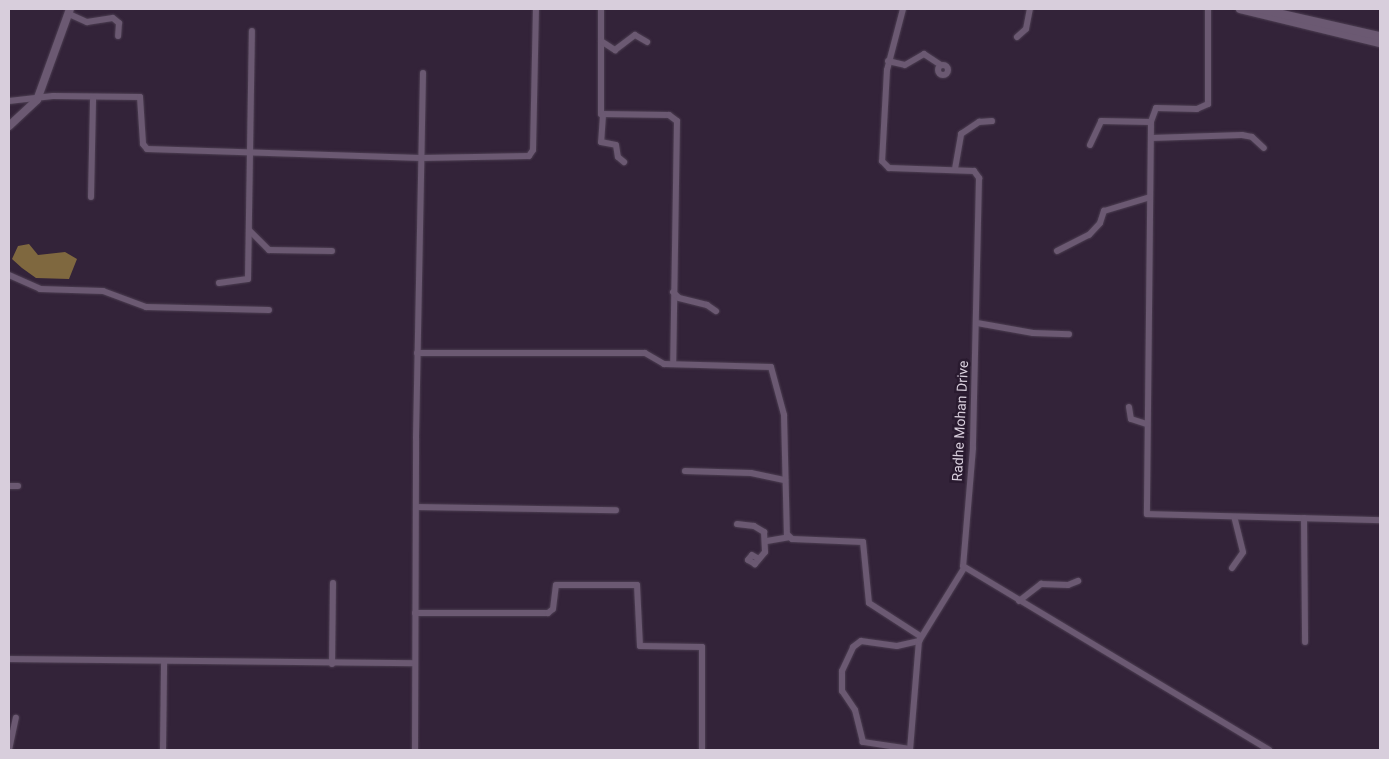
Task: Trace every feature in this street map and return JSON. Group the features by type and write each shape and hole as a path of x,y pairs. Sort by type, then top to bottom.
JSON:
{"street":[{"path":"9,101 37,100 53,96 93,98 141,97 146,148 421,158 532,155 536,9"},
{"path":"601,9 600,106 603,115 601,142 616,145 618,157 624,162"},
{"name":"Radhe Mohan Drive","path":"903,9 888,61 884,164 898,168 974,171 979,178 977,323 964,568"},
{"path":"1017,37 1026,29 1030,9"},
{"path":"1204,9 1207,29"},
{"path":"1208,9 1208,104 1197,109 1156,108 1152,122 1146,424 1147,514 1380,520"},
{"path":"1240,9 1380,44"},
{"path":"1260,9 1380,36"},
{"path":"9,126 37,100 70,11 87,22 115,19 119,24 118,36"},
{"path":"219,283 247,280 250,231 252,31"},
{"path":"601,41 614,50 635,35 642,36 647,42"},
{"path":"888,61 905,65 924,54 940,66"},
{"path":"415,750 417,353 423,73"},
{"path":"91,197 93,98"},
{"path":"603,115 676,118 672,292 673,364"},
{"path":"955,169 961,134 979,122 992,121"},
{"path":"1090,145 1101,121 1152,122"},
{"path":"1151,138 1242,135 1252,137 1264,148"},
{"path":"1057,252 1089,235 1100,224 1104,211 1150,197"},
{"path":"250,231 269,250 332,252"},
{"path":"9,275 40,289 103,290 146,307 269,310"},
{"path":"672,292 679,298 707,305 716,311"},
{"path":"977,323 1033,333 1069,334"},
{"path":"417,353 645,353 662,363 772,368 784,415 785,480 789,537"},
{"path":"1130,407 1130,419 1146,424"},
{"path":"685,471 751,473 785,480"},
{"path":"9,486 18,486"},
{"path":"416,507 616,510"},
{"path":"1232,568 1243,552 1234,517"},
{"path":"1304,518 1305,642"},
{"path":"737,524 758,527 767,541 765,552 759,558"},
{"path":"767,541 789,537 863,542 869,603 919,638"},
{"path":"919,638 899,646 872,640 856,643 845,663 842,691 855,710 863,742 910,750 919,638 964,568 1018,602 1269,750"},
{"path":"1018,602 1041,584 1068,585 1078,581"},
{"path":"332,664 333,583"},
{"path":"415,613 548,613 553,609 556,585 637,585 640,646 702,647 702,750"},
{"path":"9,659 332,664 414,663"},
{"path":"163,750 164,662"},
{"path":"9,750 16,718"}],"shaded area":[{"path":"29,244 38,255 65,252 77,259 69,279 36,278 12,259 18,246"}]}
